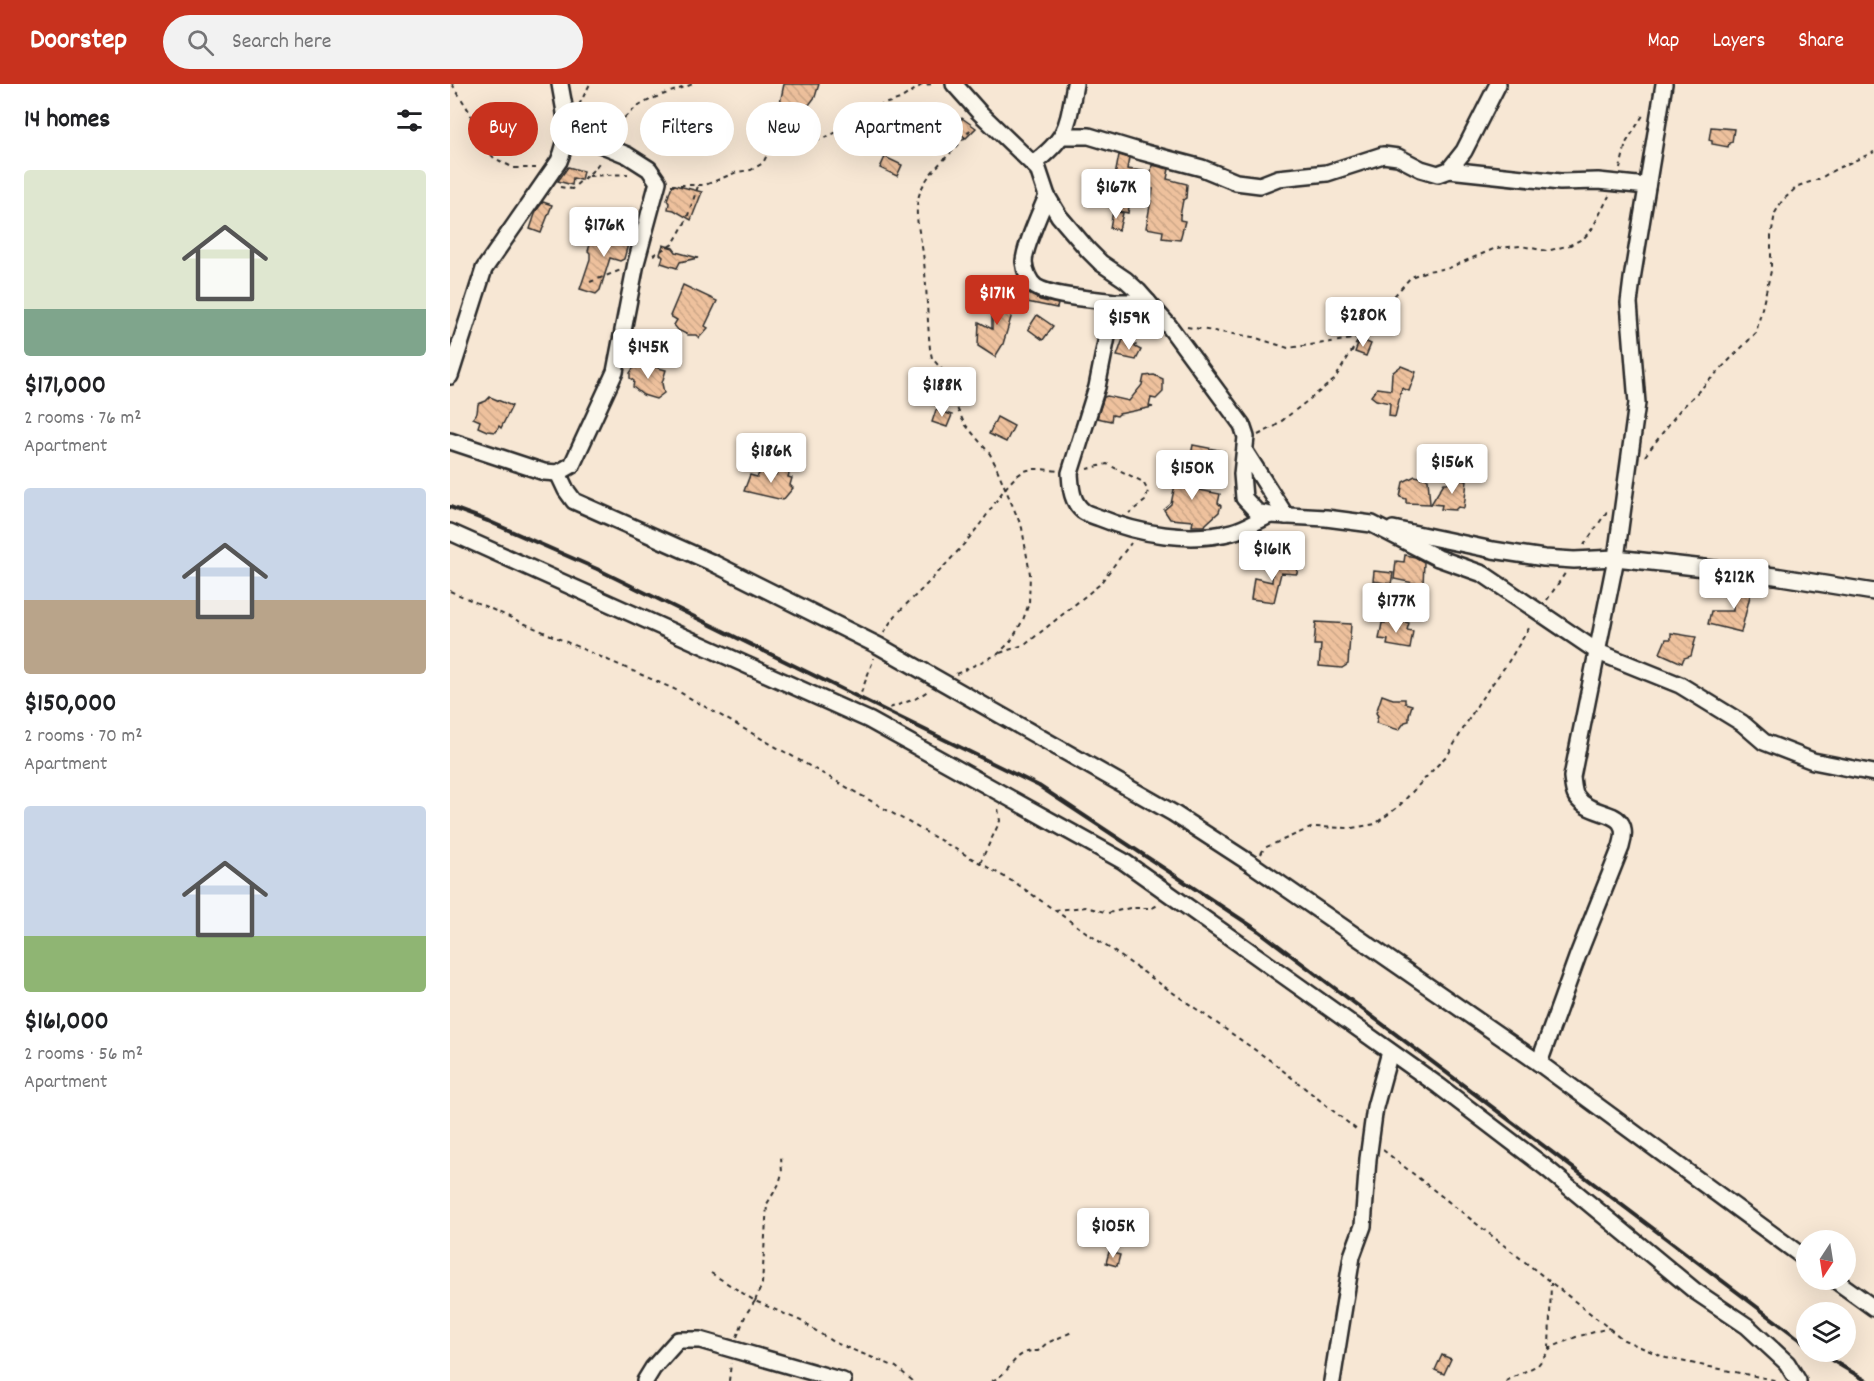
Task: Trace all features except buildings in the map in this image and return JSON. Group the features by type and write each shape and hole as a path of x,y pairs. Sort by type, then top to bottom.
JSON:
{"street":[{"path":"560,84 563,102"},
{"path":"954,84 979,112 1038,169 1047,196 1059,216 1088,250 1101,263 1126,280 1169,326 1242,425 1246,445 1286,516"},
{"path":"1033,164 1052,149 1066,131 1075,84"},
{"path":"1449,170 1464,151 1498,84"},
{"path":"1539,1063 1623,841 1624,826 1617,818 1587,807 1575,794 1572,768 1616,558 1637,403 1629,303 1664,84"},
{"path":"1062,136 1089,135 1202,168 1236,182 1260,185 1278,178 1327,173 1383,155 1398,157 1421,169 1438,174 1449,170 1560,182 1615,182 1647,186"},
{"path":"450,376 484,268 561,156"},
{"path":"450,441 544,472 558,473 572,465 615,372 636,263 658,182 649,169 628,156"},
{"path":"1047,196 1024,261 1028,276 1034,286 1045,291 1114,302 1148,302"},
{"path":"1114,302 1097,387 1070,473 1075,502 1084,512 1115,525 1172,536 1201,537 1233,532 1270,515"},
{"path":"1246,445 1242,474 1244,498 1257,512 1372,524 1493,550 1544,558 1574,560 1616,558 1775,576 1874,592"},
{"path":"558,473 574,501 713,563 879,646 1173,813 1253,865 1539,1063 1796,1252"},
{"path":"1372,524 1438,558 1483,574 1598,652 1680,685 1742,723 1764,742 1813,761 1874,773"},
{"path":"450,531 852,712 1123,861 1390,1052 1545,1167 1695,1291 1747,1326 1787,1363 1798,1381"},
{"path":"1332,1381 1352,1256 1363,1226 1375,1107 1390,1052"},
{"path":"1849,1290 1874,1308"},
{"path":"645,1381 653,1368 678,1340 700,1340 843,1381"}],"path":[{"path":"452,84 469,111 486,149 494,158 520,169 540,168 559,161"},
{"path":"658,182 679,186 698,186 738,172 751,170 763,163 770,149 779,140 822,139 852,125 871,108 900,99 922,85 933,84"},
{"path":"1246,445 1267,432 1334,380 1366,328 1411,277 1427,271 1449,268 1496,248 1521,246 1547,251 1570,245 1584,238 1592,229 1615,182 1626,143 1648,108"},
{"path":"979,112 969,132 936,166 920,191 917,226 923,251 932,358 950,379 957,408 964,423 990,454 1022,528 1030,574 1029,603 1023,620 1011,641 998,654"},
{"path":"1644,457 1679,411 1756,333 1771,271 1775,213 1782,201 1798,186 1819,179 1874,152"},
{"path":"589,176 631,174"},
{"path":"1169,326 1195,327 1253,336 1288,348 1360,338"},
{"path":"852,712 890,622 903,605 925,587 980,524 1004,489 1026,471 1046,469 1070,473 1107,464 1143,482 1148,491 1145,501 1115,525"},
{"path":"1253,865 1261,860 1260,853 1264,848 1309,828 1367,826 1381,820 1398,807 1445,760 1479,702 1507,664 1539,612 1609,509"},
{"path":"868,720 875,714 915,699 963,670 1026,644 1099,585 1142,530"},
{"path":"450,591 674,689 1017,884 1271,1061 1624,1340 1666,1358 1779,1381"},
{"path":"980,863 1000,821 999,809 990,786"},
{"path":"1054,910 1086,907 1108,913 1130,908 1146,909 1172,896"},
{"path":"755,1301 762,1284 767,1204 779,1184 782,1173 781,1157"},
{"path":"711,1273 755,1301 801,1321 833,1342 896,1367 913,1381"},
{"path":"1549,1349 1551,1283"},
{"path":"1506,1381 1538,1365 1549,1349 1576,1337 1609,1328"},
{"path":"992,1381 1005,1374 1022,1353 1038,1351 1047,1343 1072,1332"}],"railway":[{"path":"450,507 488,521 597,569 1039,786 1259,931 1796,1336"},
{"path":"1835,1362 1867,1381"}]}
